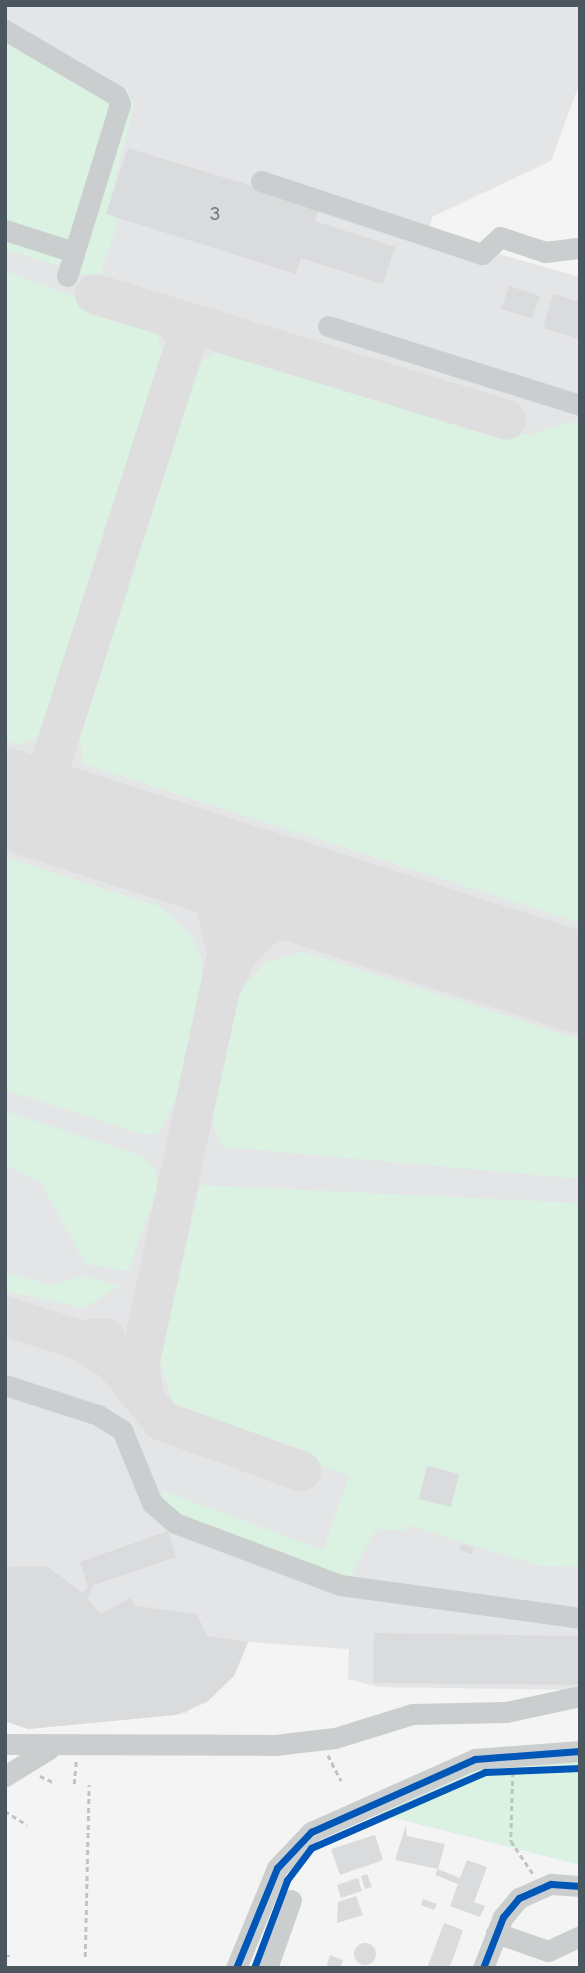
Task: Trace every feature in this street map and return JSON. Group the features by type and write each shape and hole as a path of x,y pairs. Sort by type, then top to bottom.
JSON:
{"street":[{"path":"5,30 116,95 120,104 67,276"},
{"path":"261,181 482,254 500,237 545,251 580,248"},
{"path":"5,230 74,252"},
{"path":"328,326 580,405"},
{"path":"5,1385 98,1415 121,1430 152,1503 175,1523 340,1585 580,1618"},
{"path":"5,1776 36,1753 208,1749 321,1740 412,1714 506,1712 580,1696"},
{"path":"5,1744 69,1752"},
{"path":"236,1968 277,1868 318,1828 484,1756 580,1751"},
{"path":"483,1968 496,1933 519,1898 551,1884 580,1886"},
{"path":"267,1968 290,1900"},
{"path":"496,1933 548,1951 580,1936"}],"path":[{"path":"321,1740 341,1781"},
{"path":"69,1752 74,1784"},
{"path":"513,1768 511,1841 530,1871 551,1884"},
{"path":"85,1957 89,1784"},
{"path":"5,1811 27,1825"},
{"path":"5,1956 13,1956"}],"shaded area":[{"path":"5,5 580,5 580,82 551,161 432,217 429,234 580,277 580,1690 379,1687 348,1679 349,1649 248,1642 234,1676 186,1713 28,1729 5,1721"}],"green space":[{"path":"5,19 135,101 107,213 119,218 99,279 5,249"},
{"path":"5,271 155,326 163,355 158,389 60,701 46,732 20,745 5,740"},
{"path":"222,348 528,435 580,420 580,923 83,764 78,722 178,402 192,367"},
{"path":"5,857 161,907 191,936 202,958 203,984 175,1102 159,1133 144,1135 5,1090"},
{"path":"303,952 580,1039 580,1179 222,1147 211,1119 241,990 266,962"},
{"path":"5,1111 142,1156 156,1170 158,1188 128,1271 85,1264 41,1182 5,1166"},
{"path":"200,1185 580,1203 580,1567 540,1566 408,1525 404,1531 376,1529 350,1579 181,1517 165,1505 161,1490 323,1550 349,1476 175,1410 160,1360"},
{"path":"5,1272 51,1285 83,1276 121,1286 83,1308 5,1291"},
{"path":"580,1760 580,1865 374,1813 479,1768"}],"building":[{"path":"128,148 320,207 315,221 395,247 383,284 301,258 296,274 106,214"},
{"path":"509,286 540,296 532,318 501,309"},
{"path":"553,294 580,302 580,339 543,328"},
{"path":"427,1466 459,1474 451,1507 419,1499"},
{"path":"168,1531 176,1557 94,1585 87,1598 101,1614 130,1598 136,1606 197,1614 207,1636 248,1642 234,1676 207,1702 176,1715 28,1729 5,1721 5,1567 47,1566 82,1593 88,1587 80,1562"},
{"path":"461,1544 474,1548 472,1554 459,1550"},
{"path":"374,1633 580,1636 580,1685 373,1683"},
{"path":"406,1825 407,1836 445,1844 438,1869 395,1860"},
{"path":"375,1835 383,1860 340,1875 331,1849"},
{"path":"467,1860 487,1867 474,1902 485,1906 480,1917 450,1906 458,1884 435,1875 438,1869 460,1878"},
{"path":"367,1874 372,1887 365,1889 361,1876"},
{"path":"358,1878 362,1891 341,1898 337,1885"},
{"path":"356,1896 363,1915 337,1923 338,1902"},
{"path":"423,1899 437,1904 434,1910 421,1905"},
{"path":"444,1923 463,1930 455,1953 449,1968 427,1968"},
{"path":"365,1943 373,1946 376,1954 373,1962 365,1965 357,1962 354,1954 357,1946"},
{"path":"330,1955 343,1960 340,1968 326,1968"}],"taxiway":[{"path":"95,294 506,420"},
{"path":"9,799 33,790 47,775 187,338 174,319"},
{"path":"47,775 61,816"},
{"path":"145,1400 139,1366 227,954 216,904 177,852"},
{"path":"225,980 237,953 259,930 287,915 347,907"},
{"path":"5,1316 79,1340 106,1338"},
{"path":"79,1340 114,1361 162,1421 301,1471"}],"runway":[{"path":"5,798 580,983"}],"cycle path":[{"path":"236,1968 277,1868 311,1832 475,1759 580,1751"},
{"path":"254,1968 287,1880 311,1848 485,1772 580,1768"},
{"path":"483,1968 503,1917 519,1898 551,1884 580,1886"}]}
